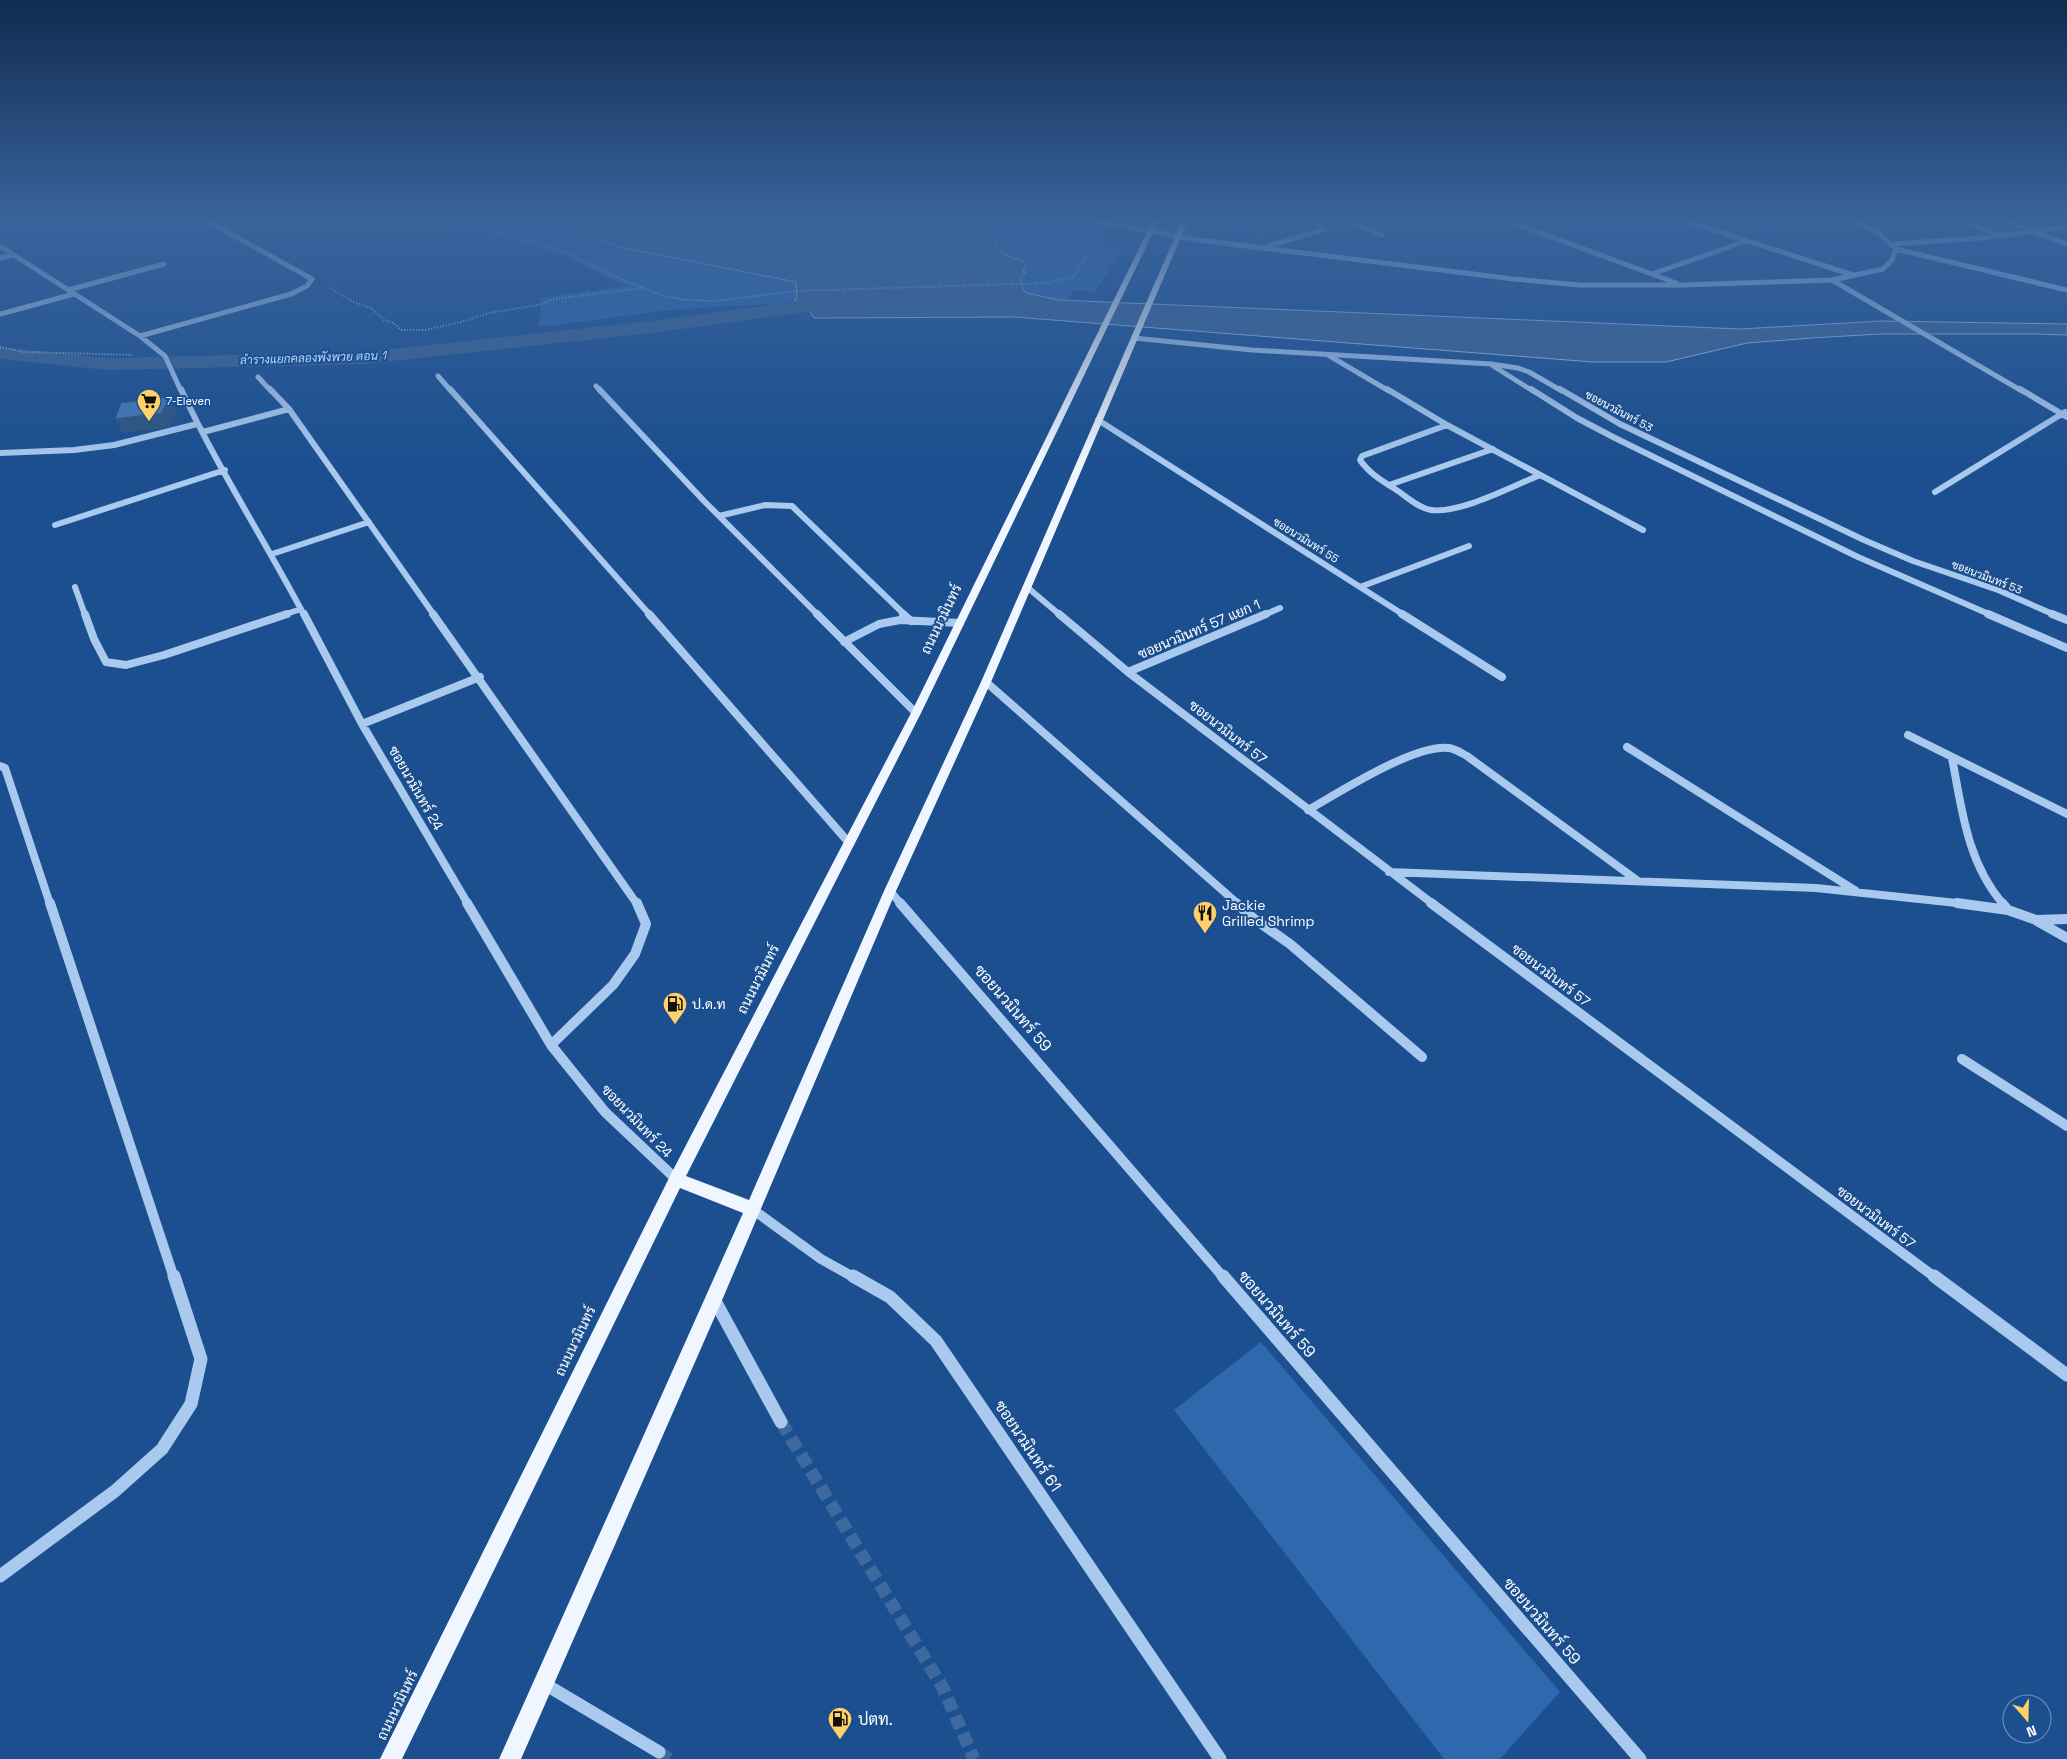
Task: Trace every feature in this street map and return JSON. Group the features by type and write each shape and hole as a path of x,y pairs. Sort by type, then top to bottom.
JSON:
{"main road":[{"name":"ถนนนวมินทร์","path":"391,1759 676,1179 916,713 1117,298"},
{"path":"510,1759 714,1299 890,891 986,682 1152,298"},
{"path":"676,1179 752,1209"}],"street":[{"path":"0,314 59,298"},
{"path":"80,298 140,336 166,358"},
{"path":"140,336 276,298"},
{"path":"1863,298 2065,414 1935,492"},
{"name":"ซอยนวมินทร์ 53","path":"1136,334 1252,350 1491,364 1518,368 1529,372 1620,424 1864,540 1913,561 1998,590 2067,620"},
{"path":"1325,354 1447,425 1643,530"},
{"name":"ซอยนวมินทร์ 24","path":"166,358 197,424 272,554 362,724 551,1045 605,1112 676,1179"},
{"path":"1491,364 1577,418 1615,438 1858,556 2067,648"},
{"path":"438,376 850,844"},
{"path":"258,377 290,409 636,901 646,924 635,954 613,985 551,1045"},
{"path":"596,386 719,516 916,713"},
{"path":"203,432 290,409"},
{"name":"ซอยนวมินทร์ 55","path":"1098,420 1502,677"},
{"path":"0,453 74,450 114,445 197,424"},
{"path":"1447,425 1362,456 1360,460 1364,467 1389,485 1422,506 1432,510 1454,509 1540,475"},
{"path":"1389,485 1493,449"},
{"path":"55,524 224,470"},
{"path":"719,516 763,504 780,503 792,506 910,620"},
{"path":"272,554 369,522"},
{"path":"1360,587 1469,546"},
{"path":"75,586 94,639 106,662 126,664 164,655 301,609"},
{"name":"ซอยนวมินทร์ 57","path":"1027,587 1128,672 1389,872 2067,1375"},
{"name":"ซอยนวมินทร์ 57 แยก 1","path":"1128,672 1280,608"},
{"path":"844,642 879,624 900,620 960,623"},
{"path":"362,724 480,677"},
{"path":"986,682 1253,918 1290,944 1422,1058"},
{"path":"1908,735 2067,814"},
{"path":"1308,810 1410,756 1431,749 1449,747 1467,756 1638,882"},
{"path":"1627,747 1858,892"},
{"path":"1952,758 1970,844 1984,880 2008,910"},
{"path":"0,766 5,768 201,1359 191,1404 162,1449 115,1491 0,1576"},
{"path":"1389,872 1816,888 1858,892 2008,910 2036,920 2067,938"},
{"name":"ซอยนวมินทร์ 59","path":"890,891 1640,1759"},
{"path":"2036,920 2067,919"},
{"path":"1962,1059 2067,1126"},
{"name":"ซอยนวมินทร์ 61","path":"752,1209 821,1259 890,1297 936,1341 1220,1759"},
{"path":"714,1299 781,1422"},
{"path":"543,1683 659,1752"}],"path":[{"path":"347,298 371,308 384,320 394,323 401,330 425,330 490,313 538,305 561,298"},
{"path":"676,298 714,301 738,298"},
{"path":"0,347 24,352 166,358"}],"shaded area":[{"path":"541,298 1069,298 1068,300 794,300 782,303 670,310 539,327"},
{"path":"797,298 1050,298 1058,300 1740,329 1881,321 2067,324 2067,335 1880,334 1747,343 1666,362 1593,362 1014,317 814,318 806,306 794,300"},
{"path":"1261,1342 1560,1692 1500,1759 1444,1759 1174,1410"}],"building":[{"path":"169,397 162,413 115,419 121,403"}],"waterway":[{"name":"ลำรางแยกคลองพังพวย ตอน 1","path":"0,353 108,364 364,358 651,327 806,306 854,303"}],"tunnel":[{"path":"781,1422 943,1688 974,1759"},
{"path":"659,1752 669,1759"}],"place":[{"name":"7-Eleven","path":"149,422"},
{"name":"Jackie Grilled Shrimp","path":"1205,934"},
{"name":"ป.ด.ท","path":"675,1025"},
{"name":"ปตท.","path":"840,1740"}]}
